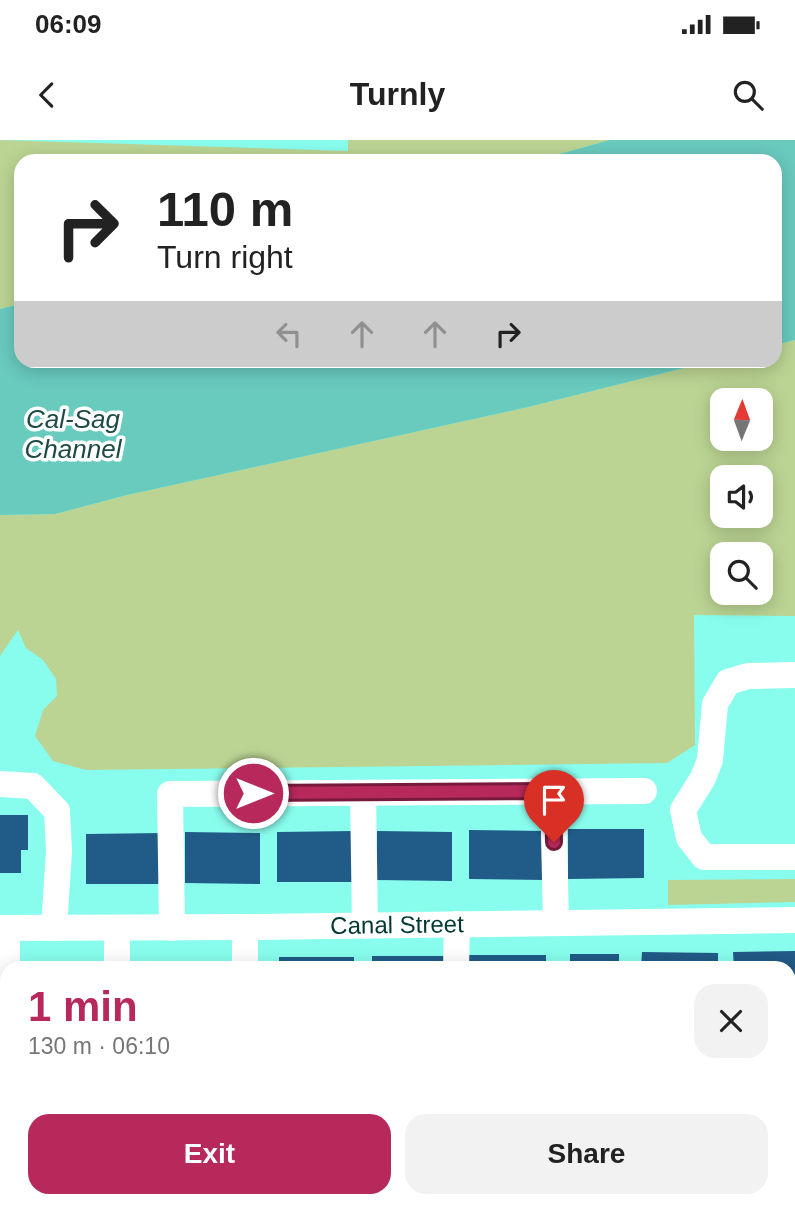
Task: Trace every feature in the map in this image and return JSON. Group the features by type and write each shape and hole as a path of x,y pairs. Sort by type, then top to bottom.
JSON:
{"street":[{"path":"795,675 748,676 728,682 715,704 710,760 703,778 683,810 689,838 704,857 795,856"},
{"path":"0,784 33,786 57,811 59,851 54,928"},
{"path":"553,791 556,923"},
{"path":"172,928 170,794 644,791"},
{"path":"363,793 365,926"},
{"name":"Canal Street","path":"3,928 245,928 795,920"},
{"path":"456,961 457,925"},
{"path":"3,928 4,961"},
{"path":"117,928 117,961"},
{"path":"245,928 245,961"}],"green space":[{"path":"0,140 348,151 348,140 610,140 559,154 14,154 14,306 0,309"},
{"path":"795,340 795,616 694,615 695,745 667,763 86,770 53,761 35,736 43,710 57,696 56,679 43,660 26,648 18,630 0,656 0,515 55,514 127,495 528,407 684,368 782,368 782,343"},
{"path":"795,879 795,902 668,905 668,880"}],"water":[{"path":"610,140 795,140 795,340 782,343 782,154 559,154"},
{"name":"Cal-Sag Channel","path":"14,306 14,368 684,368 528,407 127,495 55,514 0,515 0,309"}],"building":[{"path":"0,815 28,815 28,850 21,850 21,873 0,873"},
{"path":"568,829 644,829 644,878 568,879"},
{"path":"469,830 546,831 545,880 469,879"},
{"path":"354,831 354,882 277,882 277,832"},
{"path":"377,831 452,832 452,881 376,880"},
{"path":"185,832 260,833 260,884 185,883"},
{"path":"162,833 162,884 86,884 86,834"},
{"path":"795,951 795,961 734,961 733,952"},
{"path":"642,952 718,953 718,961 641,961"},
{"path":"570,954 619,954 619,961 570,961"},
{"path":"469,955 546,955 546,961 469,961"},
{"path":"372,956 448,956 448,961 372,961"},
{"path":"279,957 354,957 354,961 279,961"}],"route":[{"path":"253,793 553,791 554,842"}]}
